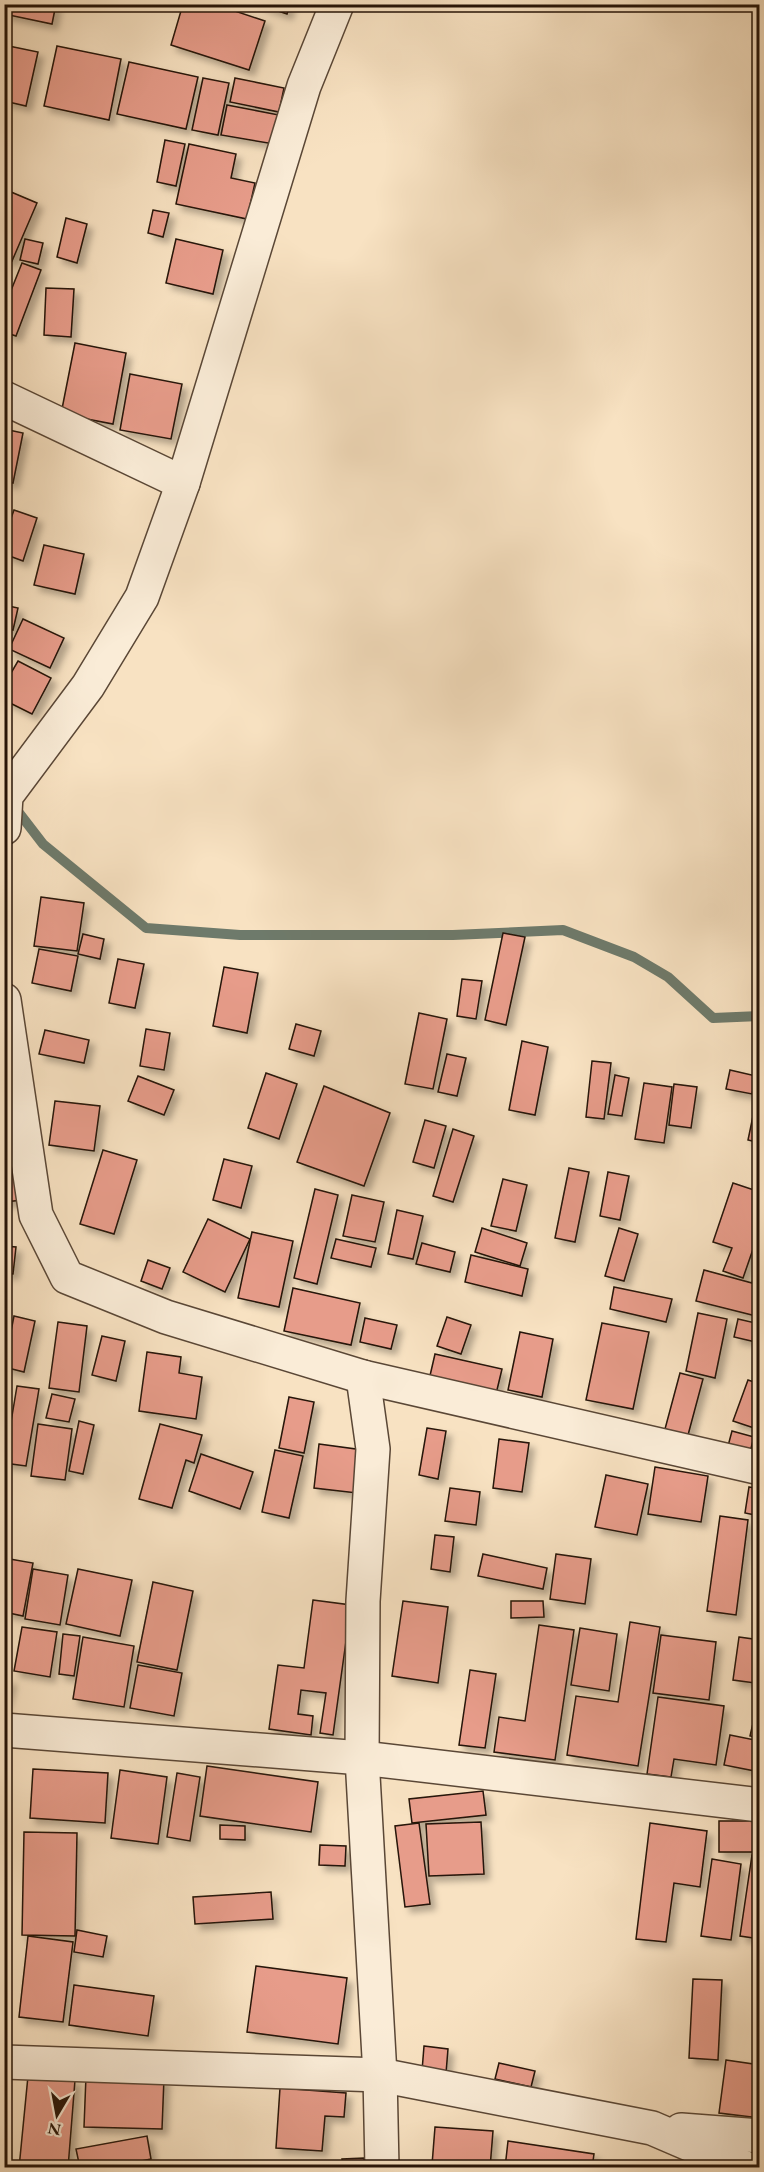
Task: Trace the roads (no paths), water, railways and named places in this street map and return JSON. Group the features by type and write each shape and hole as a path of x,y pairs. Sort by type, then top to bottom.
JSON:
{"street":[{"path":"4,828 6,796 88,686 142,597 183,483 304,86 337,4"},
{"path":"4,398 183,483"},
{"path":"4,1000 36,1215 67,1277 166,1317 363,1377 759,1468"},
{"path":"363,1377 373,1449 363,1600 362,1758 380,2075 382,2168"},
{"path":"4,1730 362,1758 759,1805"},
{"path":"4,2062 380,2075 652,2128 759,2136"},
{"path":"652,2128 745,2168"}],"waterway":[{"path":"13,805 43,844 146,928 240,935 453,935 563,930 634,957 668,977 713,1018 760,1016"}]}
